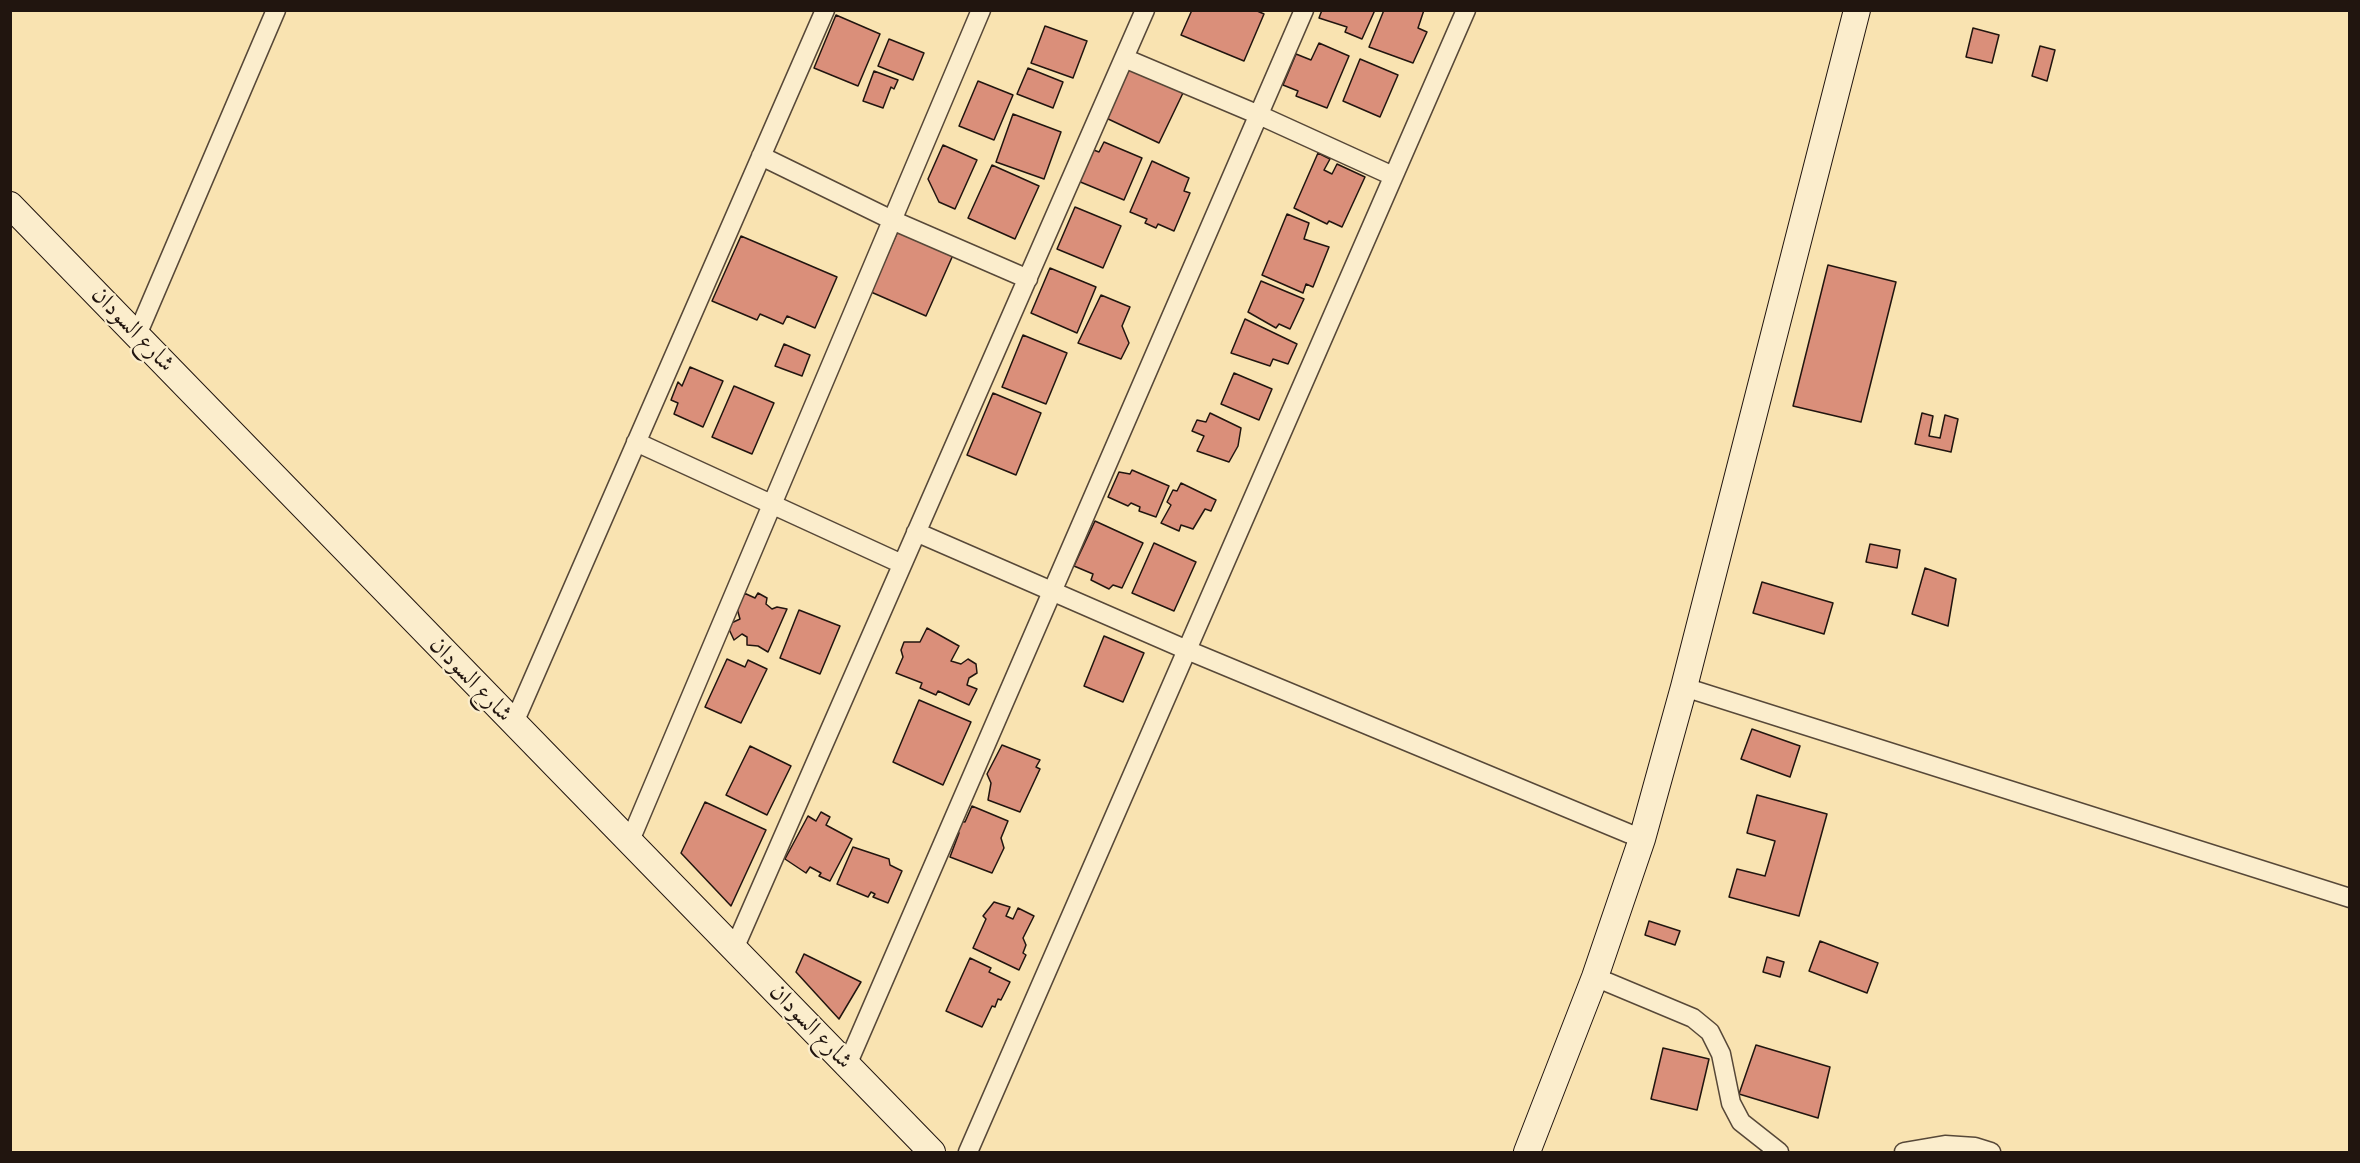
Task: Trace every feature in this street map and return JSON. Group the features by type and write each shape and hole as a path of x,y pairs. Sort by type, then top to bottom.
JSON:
{"main road":[{"path":"1527,1152 1595,977 1642,839 1684,687 1857,10"},
{"name":"شارع السودان","path":"10,205 513,725 932,1152"}],"street":[{"path":"137,335 276,10"},
{"path":"513,725 825,10"},
{"path":"628,843 981,10"},
{"path":"734,949 1145,10"},
{"path":"847,1065 1304,10"},
{"path":"968,1152 1466,10"},
{"path":"1124,58 1259,115 1393,177"},
{"path":"761,156 892,220 1028,279"},
{"path":"636,442 902,564"},
{"path":"916,532 1187,650 1642,839"},
{"path":"1684,687 2349,898"},
{"path":"1595,977 1693,1018 1710,1032 1721,1054 1731,1103 1741,1122 1779,1152"},
{"path":"1904,1152 1945,1145 1975,1147 1991,1152"}],"building":[{"path":"1192,10 1255,10 1264,14 1244,61 1181,35"},
{"path":"1322,10 1375,10 1362,39 1345,32 1347,27 1319,18"},
{"path":"1384,10 1424,10 1418,28 1427,32 1413,63 1369,47"},
{"path":"836,15 880,34 858,86 814,68"},
{"path":"1045,26 1087,41 1073,78 1031,63"},
{"path":"1973,28 1999,35 1992,63 1966,57"},
{"path":"889,39 924,53 913,80 878,66"},
{"path":"1319,43 1349,56 1327,108 1296,96 1298,91 1283,85 1296,54 1311,60"},
{"path":"2040,46 2055,50 2047,81 2032,76"},
{"path":"1360,59 1398,75 1380,117 1343,101"},
{"path":"1129,66 1183,93 1159,143 1104,117"},
{"path":"1028,68 1063,82 1053,108 1017,94"},
{"path":"874,71 898,80 894,89 891,87 883,108 863,101"},
{"path":"978,81 1013,95 994,140 959,126"},
{"path":"1013,114 1061,132 1044,179 996,162"},
{"path":"1104,142 1142,158 1124,200 1078,181 1091,149 1099,152"},
{"path":"943,145 977,160 955,209 939,202 928,179"},
{"path":"1318,153 1330,159 1324,170 1332,174 1337,164 1365,177 1342,227 1329,221 1327,224 1294,208"},
{"path":"1152,161 1189,178 1184,191 1190,193 1174,231 1158,224 1156,228 1145,223 1147,219 1130,212"},
{"path":"992,165 1039,186 1015,239 968,218"},
{"path":"1075,207 1121,226 1103,268 1057,249"},
{"path":"1287,214 1309,223 1304,239 1329,247 1313,287 1306,284 1303,293 1262,275"},
{"path":"898,231 953,255 926,316 871,292"},
{"path":"741,236 837,277 815,328 787,316 783,324 760,314 757,320 712,301"},
{"path":"1828,265 1896,282 1861,422 1793,406"},
{"path":"1050,268 1096,287 1077,333 1031,313"},
{"path":"1261,281 1304,299 1290,329 1279,324 1276,328 1248,312"},
{"path":"1101,295 1130,307 1122,326 1129,343 1121,359 1078,343"},
{"path":"1245,319 1297,344 1288,364 1273,359 1270,366 1231,353"},
{"path":"1023,335 1067,353 1046,404 1002,387"},
{"path":"784,344 810,355 802,376 775,366"},
{"path":"690,367 723,381 703,427 674,414 678,403 671,400 678,382 682,386"},
{"path":"1234,373 1272,389 1259,420 1221,404"},
{"path":"734,386 774,403 752,454 712,437"},
{"path":"993,393 1041,413 1016,475 967,455"},
{"path":"1210,413 1241,428 1238,446 1229,462 1197,451 1204,436 1192,431 1197,420 1206,422"},
{"path":"1922,413 1933,416 1929,436 1940,438 1945,415 1958,419 1951,452 1915,444"},
{"path":"1132,470 1169,486 1156,517 1139,511 1140,507 1131,503 1128,506 1108,497 1119,472 1130,474"},
{"path":"1181,483 1216,500 1211,511 1205,509 1193,529 1181,525 1179,531 1161,523 1171,505 1167,502 1173,490 1177,491"},
{"path":"1095,521 1143,543 1122,588 1113,585 1109,589 1091,580 1093,574 1074,566"},
{"path":"1154,543 1196,562 1174,611 1132,593"},
{"path":"1870,544 1900,550 1897,568 1866,562"},
{"path":"1925,568 1956,579 1948,626 1912,614"},
{"path":"1762,582 1833,603 1824,634 1753,613"},
{"path":"744,593 755,598 758,593 767,598 766,604 772,609 777,607 787,609 768,652 758,646 747,645 747,637 742,634 734,640 727,625 740,619 736,605"},
{"path":"799,610 840,626 820,674 780,658"},
{"path":"927,628 959,646 951,661 961,664 968,659 976,664 977,673 969,678 967,685 977,689 969,705 938,691 936,695 920,688 922,683 896,673 903,657 901,650 904,642 920,642"},
{"path":"1104,636 1144,653 1123,702 1084,686"},
{"path":"727,659 745,667 748,660 767,669 741,723 705,707"},
{"path":"919,700 971,722 943,785 893,762"},
{"path":"1752,729 1800,746 1790,777 1741,759"},
{"path":"1002,745 1040,760 1036,767 1040,769 1020,812 988,800 991,783 987,774"},
{"path":"750,746 791,766 767,815 726,795"},
{"path":"1757,795 1827,814 1799,916 1729,897 1737,869 1765,876 1775,841 1747,833"},
{"path":"705,802 766,830 731,906 681,853"},
{"path":"972,806 1008,821 1001,838 1004,848 992,873 950,857 959,833 955,828 958,821 965,822"},
{"path":"821,812 830,817 826,825 852,839 830,881 819,876 821,873 810,867 806,873 785,859 808,816 816,821"},
{"path":"853,847 889,859 890,865 902,871 888,903 873,897 875,894 871,892 868,897 837,884"},
{"path":"994,902 1010,907 1006,916 1013,919 1018,908 1034,916 1023,938 1026,945 1023,953 1026,955 1019,970 973,948 986,919 983,916"},
{"path":"1649,921 1680,931 1675,945 1645,935"},
{"path":"1820,941 1878,963 1867,993 1809,971"},
{"path":"804,954 861,982 839,1019 796,972"},
{"path":"1767,957 1784,962 1780,977 1763,972"},
{"path":"970,958 991,968 989,972 1010,982 1001,1000 998,999 995,1007 992,1006 982,1027 946,1011"},
{"path":"1756,1045 1830,1067 1818,1118 1739,1094"},
{"path":"1663,1048 1709,1059 1697,1110 1651,1099"}]}
